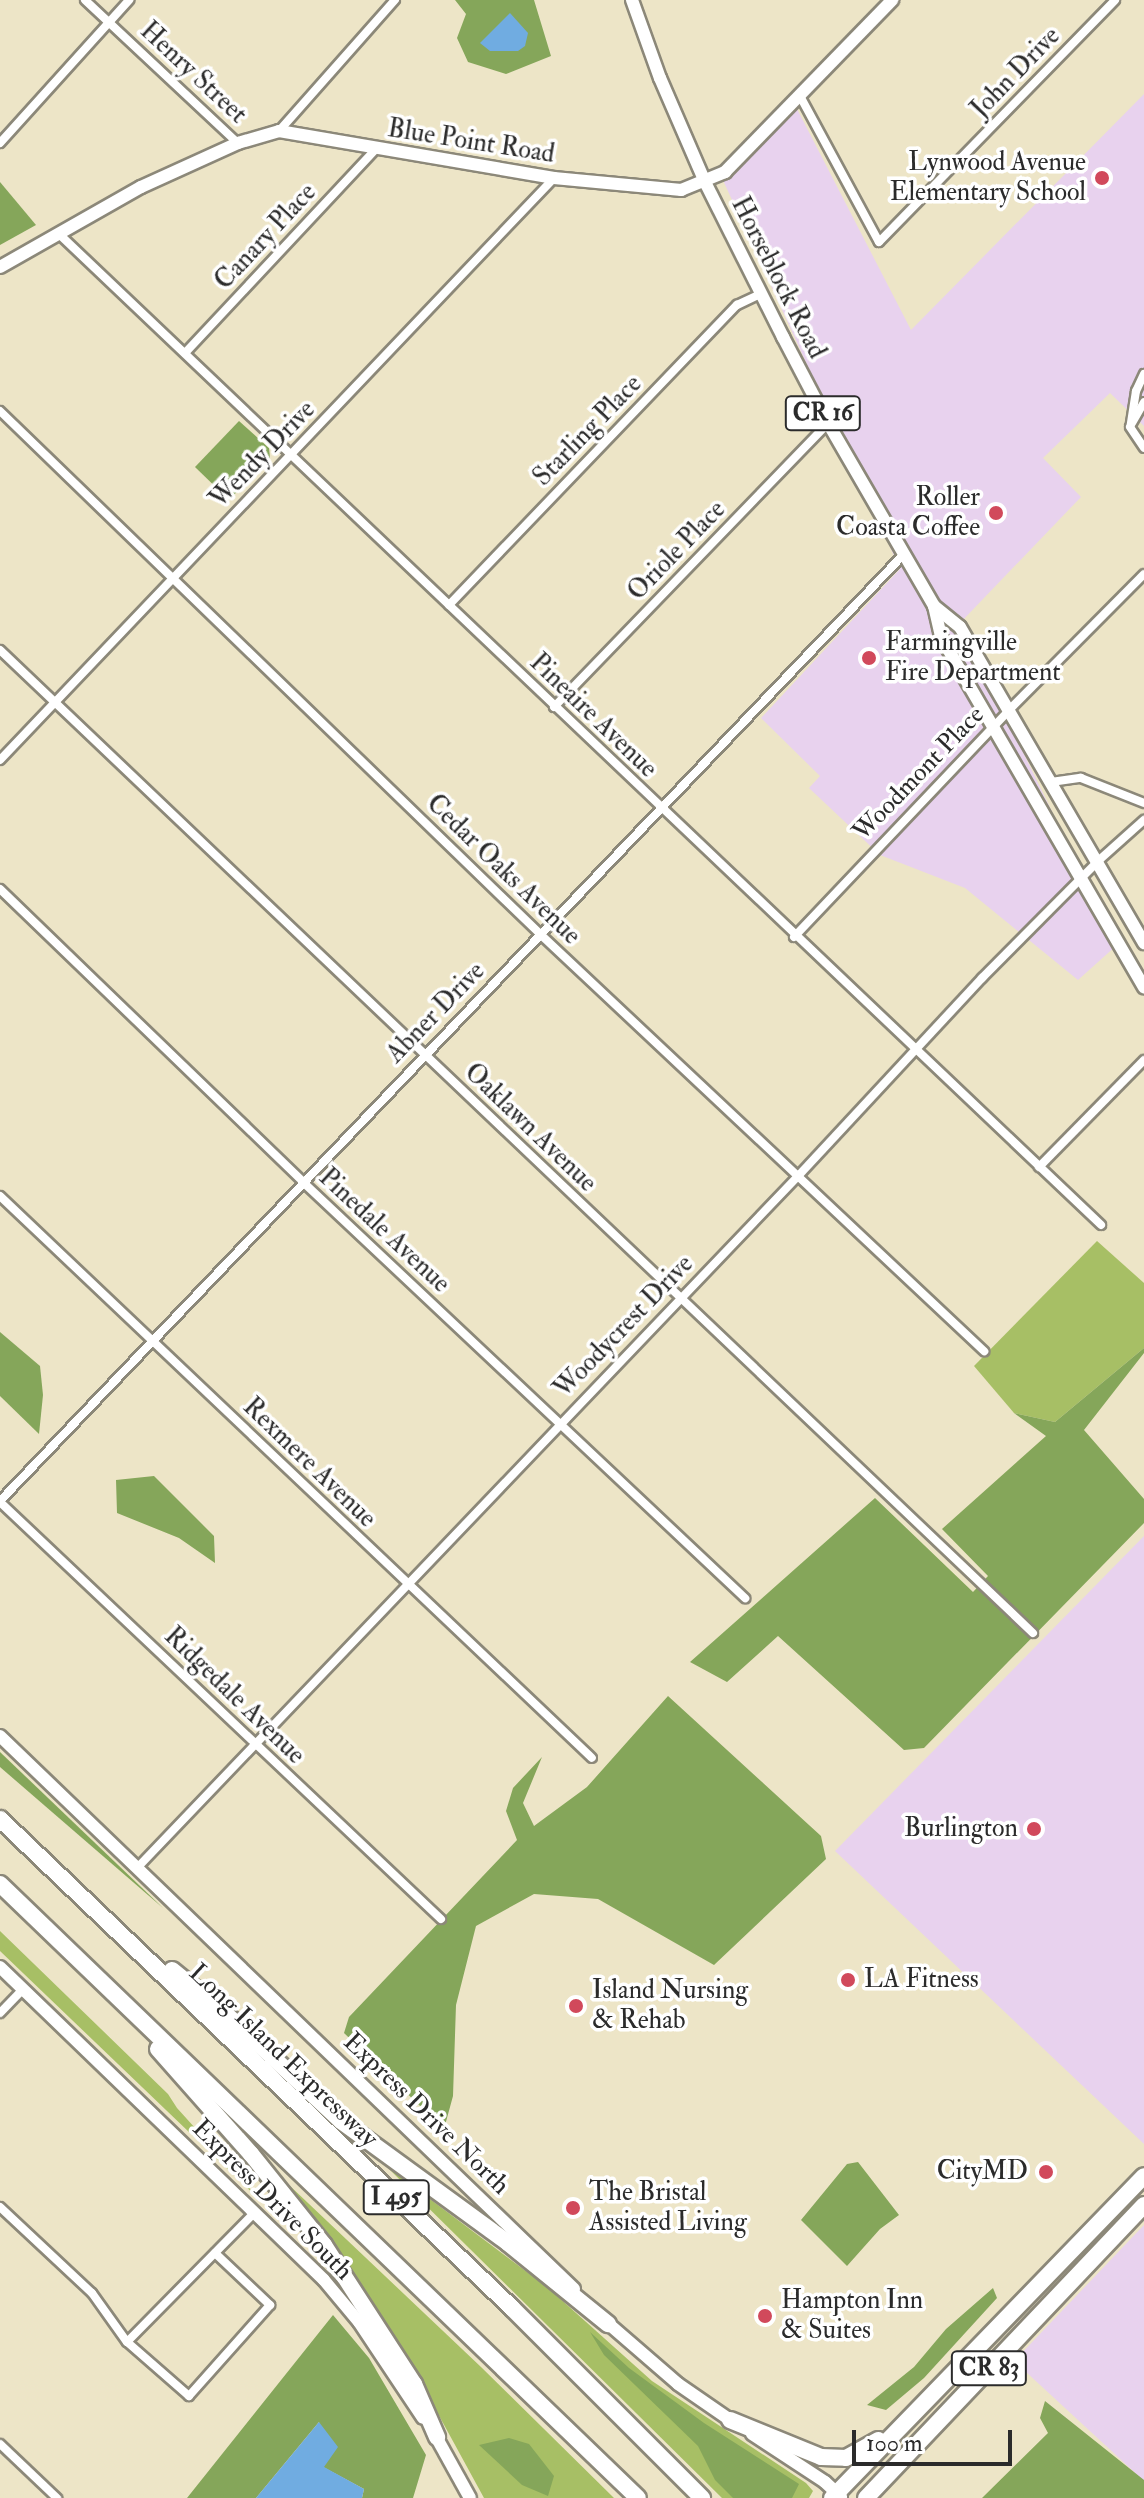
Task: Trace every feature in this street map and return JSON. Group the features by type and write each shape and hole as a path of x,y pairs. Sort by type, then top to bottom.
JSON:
{"highway":[{"name":"Long Island Expressway","path":"0,1819 489,2287 702,2498"},
{"name":"I 495","path":"0,1884 638,2498"},
{"path":"85,1900 227,2015 341,2121 519,2251 608,2324"},
{"path":"83,1963 242,2143 324,2245 414,2384 437,2437"},
{"name":"CR 83","path":"837,2496 1144,2176"},
{"name":"CR 83","path":"866,2498 1144,2205"},
{"path":"730,2420 810,2454 846,2458 873,2445 954,2373"}],"main road":[{"name":"Horseblock Road","path":"632,0 660,78 705,182 761,294 828,423 934,606 941,637 1144,987"},
{"name":"Blue Point Road","path":"0,267 141,187 238,143 279,131 554,178 681,190 725,172 892,0"},
{"name":"Horseblock Road","path":"934,606 960,627 1144,943"},
{"name":"Express Drive North","path":"0,1736 541,2254 608,2324 678,2384 837,2496"},
{"name":"Express Drive South","path":"0,1967 339,2297 437,2437 470,2498"}],"street":[{"name":"Henry Street","path":"85,0 238,143"},
{"path":"0,143 129,0"},
{"path":"279,131 395,0"},
{"name":"John Drive","path":"800,96 879,242 1115,0"},
{"name":"Canary Place","path":"185,353 376,149"},
{"name":"Wendy Drive","path":"0,760 554,178"},
{"name":"Pineaire Avenue","path":"59,234 794,937 1101,1225"},
{"name":"Starling Place","path":"449,605 737,305 761,294"},
{"path":"1144,374 1136,391 1130,427 1144,448"},
{"path":"1130,427 1144,402"},
{"name":"Cedar Oaks Avenue","path":"0,411 539,933 984,1351"},
{"name":"Oriole Place","path":"554,707 828,423"},
{"name":"Abner Drive","path":"0,1501 903,555"},
{"name":"Woodmont Place","path":"794,937 994,725 1144,574"},
{"name":"Oaklawn Avenue","path":"0,650 1033,1633"},
{"path":"1051,782 1081,778 1144,803"},
{"name":"Woodycrest Drive","path":"138,1867 679,1297 799,1175 914,1050 1098,861 1144,820"},
{"name":"Pinedale Avenue","path":"0,889 304,1183 745,1598"},
{"path":"1039,1167 1144,1060"},
{"name":"Rexmere Avenue","path":"0,1196 592,1758"},
{"name":"Ridgedale Avenue","path":"0,1501 441,1919"},
{"path":"0,2013 23,1989"},
{"path":"0,2207 92,2293 127,2342 189,2396 270,2305 215,2253"},
{"path":"127,2342 255,2212"},
{"path":"0,2444 57,2498"}],"shaded area":[{"path":"1144,94 1144,426 1110,393 1043,458 1081,497 960,623 1117,945 1078,980 965,888 880,855 809,788 820,776 761,718 900,569 722,178 796,107 911,330"},
{"path":"1144,1536 1144,2144 835,1851"},
{"path":"1144,2225 1144,2481 1014,2361"}],"green space":[{"path":"455,0 534,0 551,56 506,74 468,62 457,38 466,14"},
{"path":"0,182 36,225 0,245"},
{"path":"239,421 269,448 270,458 229,500 195,467"},
{"path":"1097,1241 1144,1283 1144,1348 1055,1422 1014,1413 974,1366"},
{"path":"0,1332 40,1366 43,1395 39,1434 0,1396"},
{"path":"1144,1348 1144,1353 1084,1430 1144,1499 1144,1523 924,1748 904,1750 778,1636 727,1682 690,1662 875,1498 973,1592 988,1576 942,1529 1046,1436 1014,1413 1055,1422"},
{"path":"154,1476 214,1536 215,1563 179,1538 117,1513 116,1480"},
{"path":"668,1696 821,1836 826,1859 714,1965 598,1899 534,1894 476,1926 456,2005 453,2096 444,2129 344,2033 349,2017 517,1840 506,1811 513,1788 542,1757 523,1803 534,1826 587,1787"},
{"path":"0,1752 163,1908 0,1767"},
{"path":"0,1931 168,2094 261,2201 0,1951"},
{"path":"858,2162 899,2215 880,2229 847,2266 801,2220 847,2164"},
{"path":"386,2166 547,2287 652,2381 806,2483 813,2491 809,2498 722,2498"},
{"path":"289,2185 614,2498 484,2498 419,2379"},
{"path":"993,2288 997,2298 924,2378 886,2410 867,2405 914,2367 946,2329"},
{"path":"333,2315 369,2358 426,2455 413,2498 362,2498 364,2489 323,2467 319,2422 256,2498 187,2498"},
{"path":"590,2332 629,2368 704,2423 799,2484 792,2498 733,2498 715,2480 698,2446 604,2355"},
{"path":"1045,2401 1144,2480 1144,2498 982,2498 1048,2433 1040,2418"},
{"path":"509,2438 529,2444 554,2476 548,2496 522,2485 479,2445"}],"water":[{"path":"510,13 528,33 525,46 518,51 490,51 480,43"},
{"path":"319,2422 338,2447 324,2467 364,2489 362,2498 256,2498"}],"place":[{"name":"Lynwood Avenue Elementary School","path":"1102,178"},
{"name":"Roller Coasta Coffee","path":"996,513"},
{"name":"Farmingville Fire Department","path":"869,658"},
{"name":"Burlington","path":"1034,1829"},
{"name":"LA Fitness","path":"848,1980"},
{"name":"Island Nursing & Rehab","path":"576,2006"},
{"name":"CityMD","path":"1046,2172"},
{"name":"The Bristal Assisted Living","path":"573,2208"},
{"name":"Hampton Inn & Suites","path":"765,2316"}]}
